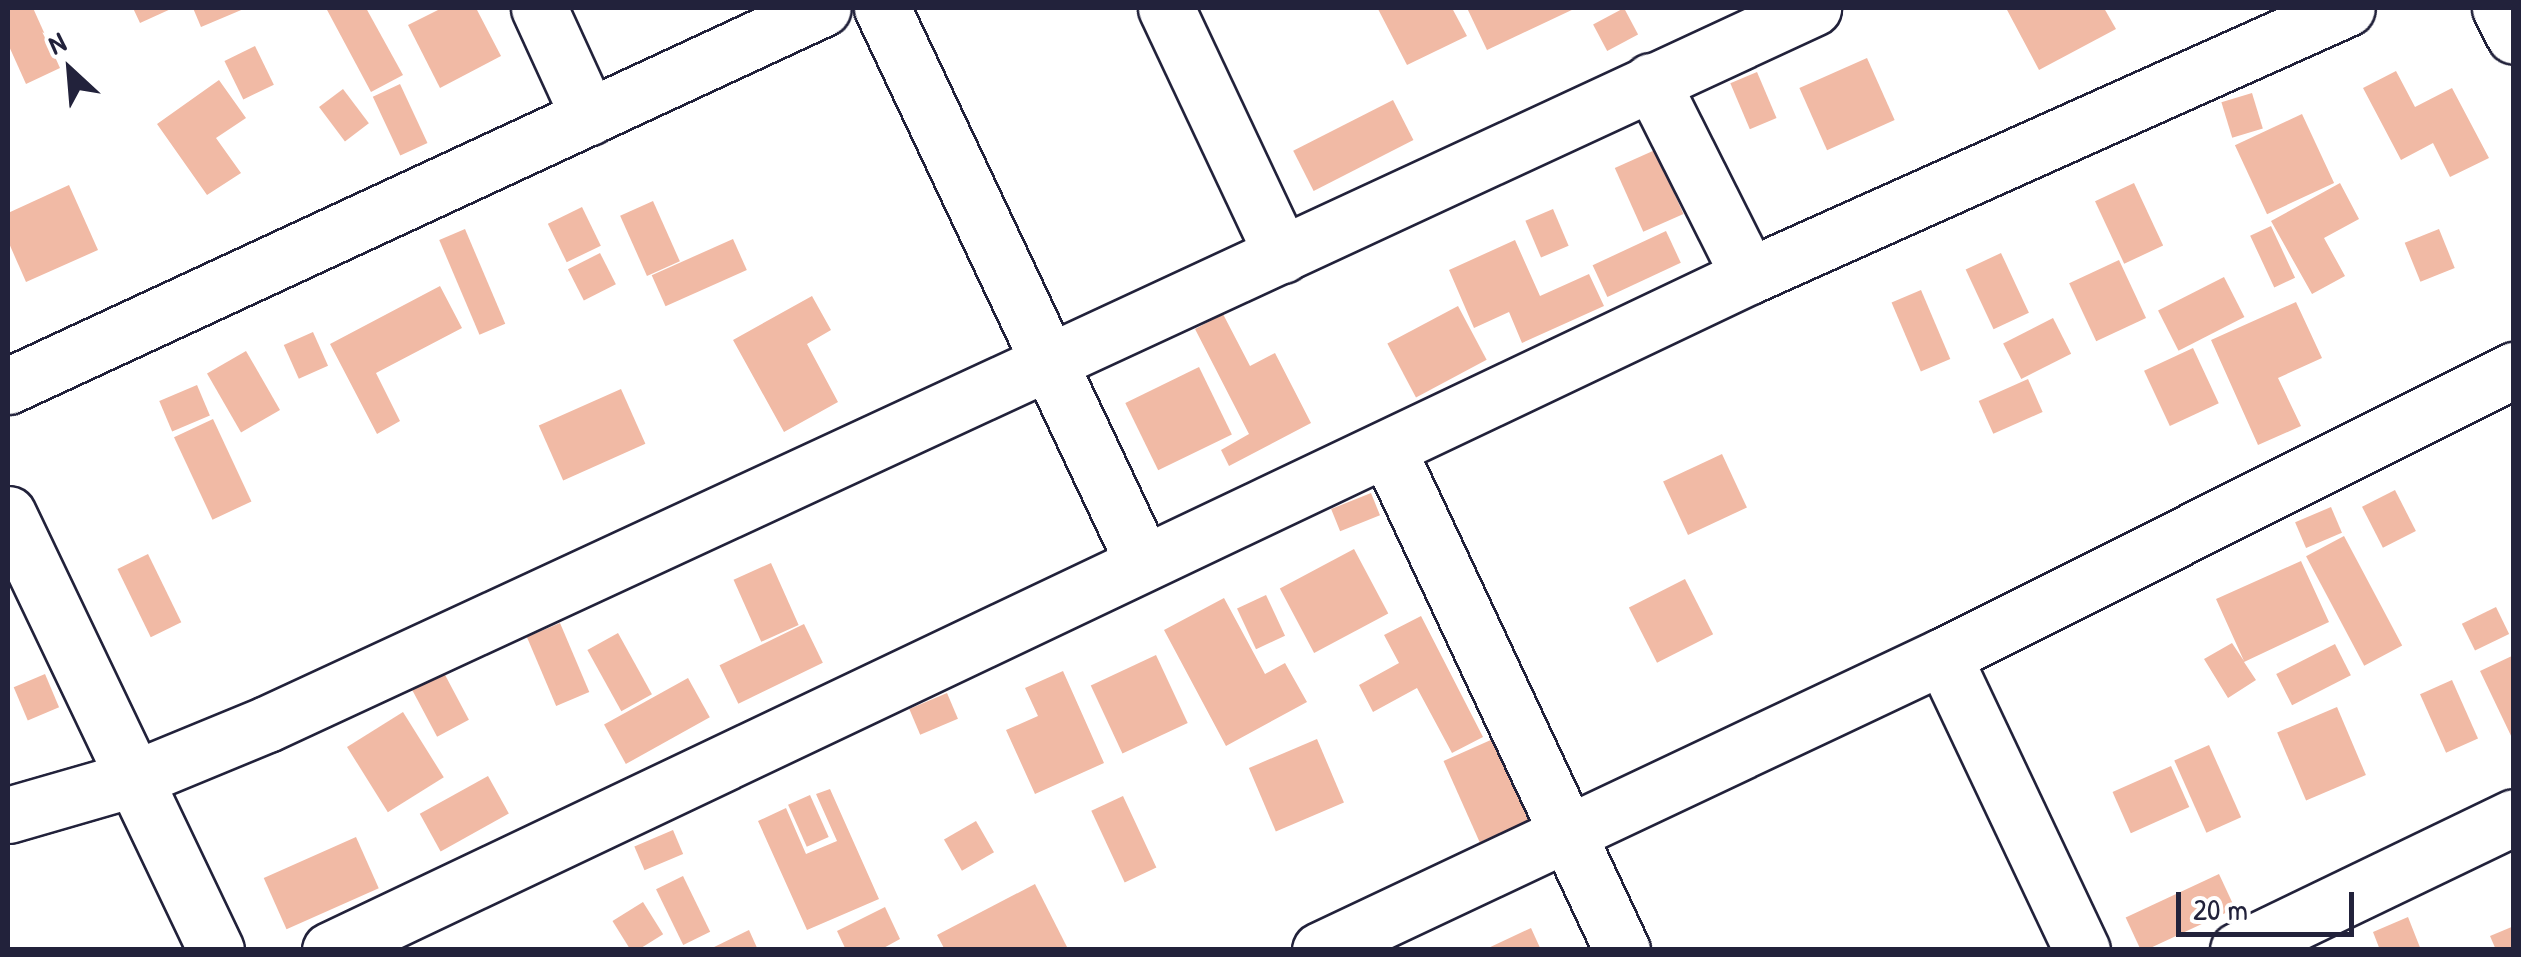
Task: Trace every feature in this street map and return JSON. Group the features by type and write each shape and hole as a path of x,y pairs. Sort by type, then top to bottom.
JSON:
{"street":[{"path":"538,8 590,117"},
{"path":"8,386 824,8"},
{"path":"882,8 1143,562"},
{"path":"1166,8 1282,254"},
{"path":"8,815 136,778 1052,366 1282,254 1812,8"},
{"path":"330,950 1749,276 2348,8"},
{"path":"2500,8 2514,36"},
{"path":"1651,81 1749,276"},
{"path":"1320,950 1942,656 2514,370"},
{"path":"1388,450 1622,950"},
{"path":"8,514 216,950"},
{"path":"1942,656 2082,950"},
{"path":"2238,950 2514,817"}],"building":[{"path":"8,8 33,8 60,68 26,84 8,44"},
{"path":"133,8 173,8 140,23"},
{"path":"193,8 246,8 201,27"},
{"path":"326,8 366,8 403,75 371,92"},
{"path":"442,8 476,8 501,56 440,88 408,25"},
{"path":"1452,8 1467,36 1407,65 1378,9"},
{"path":"1467,8 1576,8 1487,50"},
{"path":"1624,8 1638,34 1607,51 1593,24"},
{"path":"2006,8 2104,8 2116,29 2039,70"},
{"path":"255,46 274,85 243,100 224,61"},
{"path":"1867,58 1895,120 1827,150 1799,88"},
{"path":"2396,71 2415,107 2452,88 2489,158 2450,177 2433,143 2401,160 2363,88"},
{"path":"1757,72 1777,118 1750,129 1730,83"},
{"path":"219,80 246,118 216,138 241,173 207,195 157,124"},
{"path":"400,84 427,143 400,156 373,97"},
{"path":"343,89 369,123 345,141 319,107"},
{"path":"2252,93 2263,128 2232,138 2221,102"},
{"path":"1393,100 1413,140 1314,191 1293,151"},
{"path":"2302,114 2334,183 2267,214 2235,145"},
{"path":"1655,150 1683,214 1643,232 1615,168"},
{"path":"2134,183 2163,246 2124,264 2095,201"},
{"path":"2340,183 2359,219 2324,238 2345,276 2312,294 2271,221"},
{"path":"69,185 98,250 26,282 8,241 8,213"},
{"path":"653,201 680,261 647,276 620,216"},
{"path":"582,207 601,246 567,262 548,224"},
{"path":"1553,209 1569,246 1541,258 1525,221"},
{"path":"2271,226 2295,278 2274,287 2250,236"},
{"path":"465,229 505,324 479,335 439,240"},
{"path":"2439,229 2455,268 2420,282 2405,243"},
{"path":"1666,231 1681,263 1607,297 1593,265"},
{"path":"733,239 747,270 666,306 652,275"},
{"path":"1515,240 1540,296 1589,274 1604,306 1522,343 1509,312 1474,328 1449,270"},
{"path":"600,253 616,284 584,301 568,269"},
{"path":"2001,253 2029,313 1994,329 1966,269"},
{"path":"2119,260 2146,318 2096,341 2069,283"},
{"path":"2224,277 2244,317 2178,351 2158,311"},
{"path":"440,286 462,328 376,373 400,421 377,434 330,344"},
{"path":"1921,290 1950,359 1921,372 1892,303"},
{"path":"812,296 831,330 807,344 838,402 784,432 733,340"},
{"path":"2296,302 2322,358 2278,378 2301,426 2258,445 2211,340"},
{"path":"1458,306 1487,360 1416,397 1387,344"},
{"path":"1223,314 1250,366 1275,353 1311,423 1229,466 1221,450 1249,434 1195,329"},
{"path":"2053,318 2071,354 2021,379 2003,343"},
{"path":"313,332 328,366 299,379 284,345"},
{"path":"2193,348 2219,403 2170,426 2144,371"},
{"path":"246,351 280,410 241,432 207,374"},
{"path":"1199,367 1232,434 1158,470 1125,403"},
{"path":"2028,379 2043,412 1993,434 1979,401"},
{"path":"197,385 210,415 172,431 159,401"},
{"path":"621,389 645,444 563,480 539,426"},
{"path":"213,419 251,501 212,520 174,437"},
{"path":"1722,454 1747,507 1688,535 1663,481"},
{"path":"2395,490 2416,531 2383,548 2362,507"},
{"path":"1371,493 1380,515 1340,531 1331,509"},
{"path":"2331,507 2342,533 2306,548 2295,522"},
{"path":"2344,536 2402,645 2364,666 2306,556"},
{"path":"1354,549 1388,613 1314,653 1280,588"},
{"path":"148,554 181,622 151,637 117,569"},
{"path":"2301,561 2329,622 2244,662 2256,680 2228,698 2204,659 2232,643 2244,661 2216,599"},
{"path":"771,563 799,625 761,642 734,580"},
{"path":"1685,579 1713,634 1657,663 1629,608"},
{"path":"1266,595 1285,636 1256,649 1237,609"},
{"path":"1224,598 1265,674 1285,663 1307,702 1226,746 1164,630"},
{"path":"2496,607 2509,634 2475,651 2462,624"},
{"path":"1421,616 1483,737 1452,753 1417,688 1373,712 1359,685 1399,663 1384,635"},
{"path":"560,623 589,692 556,706 527,637"},
{"path":"804,624 823,663 738,704 720,665"},
{"path":"618,633 652,694 621,711 587,650"},
{"path":"2335,644 2351,675 2292,705 2276,674"},
{"path":"1156,655 1188,723 1122,753 1091,685"},
{"path":"2514,655 2514,742 2480,671"},
{"path":"1063,671 1104,763 1035,794 1006,730 1038,716 1025,688"},
{"path":"444,673 469,720 437,737 412,690"},
{"path":"45,674 59,707 28,720 14,687"},
{"path":"688,678 710,717 626,764 604,725"},
{"path":"2452,680 2478,738 2446,753 2420,694"},
{"path":"947,693 958,719 920,735 909,709"},
{"path":"2337,707 2366,775 2306,801 2277,732"},
{"path":"403,712 444,777 388,812 347,747"},
{"path":"1502,735 1538,816 1480,842 1444,761"},
{"path":"1317,739 1344,803 1276,831 1249,768"},
{"path":"2209,745 2241,817 2206,833 2174,760"},
{"path":"2171,766 2189,807 2131,833 2113,792"},
{"path":"488,776 509,814 441,851 420,814"},
{"path":"830,789 879,899 807,930 758,821 786,808 806,854 837,841 816,794"},
{"path":"810,795 829,837 807,847 788,805"},
{"path":"1123,796 1156,868 1125,882 1091,811"},
{"path":"976,821 994,852 962,871 944,840"},
{"path":"673,830 683,854 644,870 634,846"},
{"path":"356,837 379,888 287,929 264,878"},
{"path":"2219,874 2235,908 2146,950 2141,950 2126,918"},
{"path":"683,876 710,932 683,945 656,889"},
{"path":"1035,884 1067,947 945,950 937,935"},
{"path":"643,902 663,934 638,950 631,950 612,921"},
{"path":"885,907 900,939 880,950 846,950 837,931"},
{"path":"2408,917 2421,950 2380,950 2373,932"},
{"path":"2514,926 2514,950 2496,950 2490,936"},
{"path":"1531,928 1541,950 1484,950"},
{"path":"749,930 758,950 708,950"}]}
